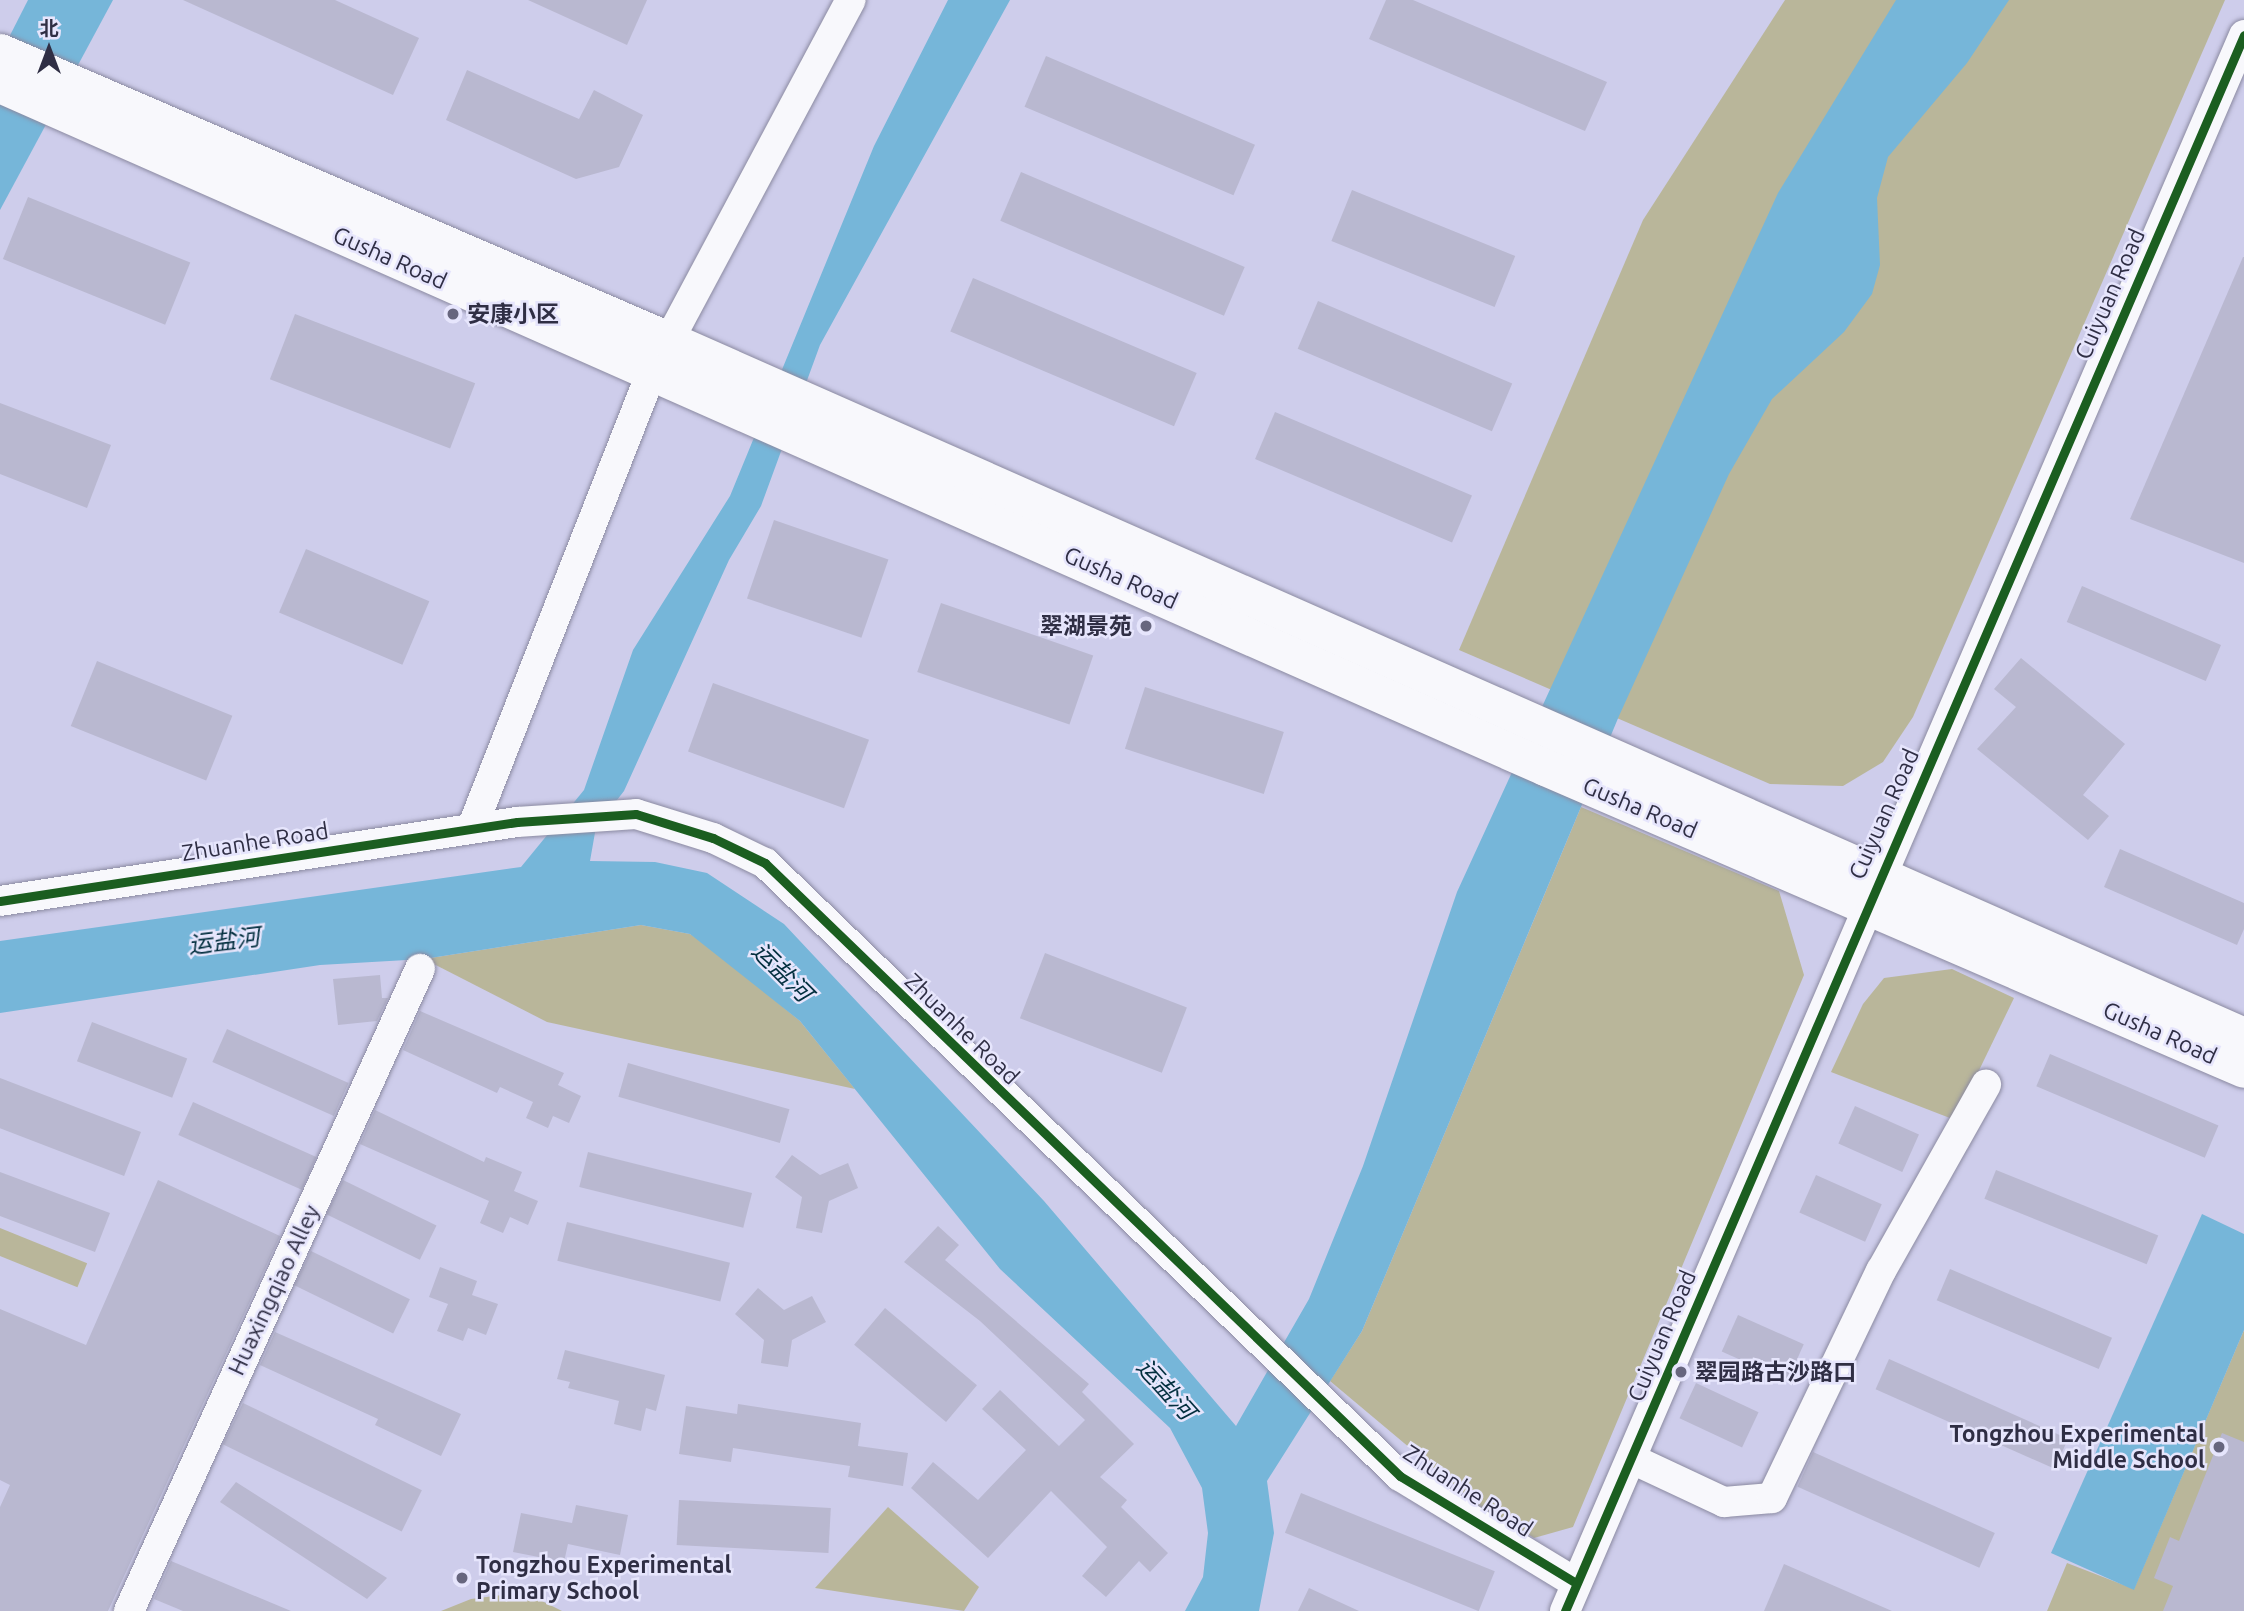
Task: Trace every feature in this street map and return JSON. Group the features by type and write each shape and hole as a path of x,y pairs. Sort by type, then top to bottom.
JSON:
{"main road":[{"name":"Gusha Road","path":"0,52 103,114 651,374 734,410 828,431 1872,890 2244,1036"},
{"name":"Gusha Road","path":"0,84 103,114 668,340 755,379 828,431"},
{"name":"Gusha Road","path":"1872,890 2244,1069"}],"street":[{"path":"472,828 651,374 851,0"},
{"name":"Cuiyuan Road","path":"1565,1611 1872,890 2244,35"},
{"name":"Zhuanhe Road","path":"0,901 517,822 636,814 713,838 765,863 1232,1318 1346,1422 1400,1476 1576,1583"},
{"name":"Huaxingqiao Alley","path":"130,1611 420,969"},
{"path":"1632,1459 1724,1503 1772,1498 1881,1271 1986,1085"}],"shaded area":[{"path":"1785,0 2225,0 1913,717 1883,762 1843,786 1770,784 1459,650 1643,220"},
{"path":"1581,807 1779,891 1804,975 1573,1527 1534,1538 1478,1505 1330,1381 1362,1331"},
{"path":"641,925 690,934 710,947 800,1021 855,1089 547,1022 424,959"},
{"path":"1952,969 2014,998 1955,1120 1831,1072 1863,1004 1884,978"},
{"path":"0,1228 87,1263 77,1287 0,1256"},
{"name":"Tongzhou Experimental Middle School","path":"2244,1330 2244,1611 2047,1611 2067,1563 2134,1589"},
{"path":"888,1507 979,1587 964,1611 815,1588"},
{"path":"502,1595 542,1601 562,1611 441,1611 471,1599"}],"water":[{"path":"28,0 113,0 0,210 0,55"},
{"name":"运盐河","path":"948,0 1010,0 820,345 761,506 729,560 624,791 596,827 590,861 655,862 707,873 784,924 1044,1201 1236,1426 1309,1299 1363,1166 1457,892 1778,193 1896,0 2009,0 1967,63 1888,157 1877,198 1880,265 1872,294 1844,332 1772,399 1729,474 1619,716 1362,1331 1267,1481 1274,1533 1259,1611 1185,1611 1203,1577 1208,1533 1202,1488 1170,1428 1000,1269 800,1021 690,934 641,925 424,959 320,965 0,1013 0,941 521,867 584,790 633,650 730,496 874,146"},
{"path":"2202,1214 2244,1234 2244,1330 2134,1590 2051,1553"}],"building":[{"path":"183,0 335,0 419,38 393,95"},
{"path":"528,0 647,0 627,45"},
{"path":"1386,0 1413,0 1607,82 1585,131 1369,39"},
{"path":"1046,56 1255,145 1233,195 1025,107"},
{"path":"467,70 579,119 594,90 643,115 619,167 576,179 446,120"},
{"path":"1021,172 1245,267 1224,316 1000,221"},
{"path":"1352,190 1515,256 1495,307 1331,241"},
{"path":"28,197 190,263 165,325 3,259"},
{"path":"2244,257 2244,563 2130,519"},
{"path":"973,278 1197,373 1174,426 950,331"},
{"path":"1318,301 1512,383 1492,431 1298,349"},
{"path":"295,314 475,383 450,449 270,379"},
{"path":"0,403 111,445 87,508 0,474"},
{"path":"1275,412 1472,496 1452,543 1255,459"},
{"path":"774,520 888,559 861,638 747,598"},
{"path":"306,549 429,601 402,665 279,613"},
{"path":"2082,586 2221,645 2206,681 2067,622"},
{"path":"941,603 1093,655 1069,724 917,672"},
{"path":"2021,658 2125,744 2083,795 2109,816 2088,840 1977,749 2016,707 1994,689"},
{"path":"97,661 232,716 206,781 71,726"},
{"path":"713,683 869,740 844,808 688,752"},
{"path":"1145,687 1284,732 1264,794 1125,749"},
{"path":"2120,849 2244,903 2244,929 2237,945 2104,887"},
{"path":"1045,953 1187,1007 1162,1073 1020,1018"},
{"path":"380,975 382,998 388,998 377,1021 338,1025 333,979"},
{"path":"420,1011 564,1073 558,1085 581,1096 569,1123 553,1116 548,1128 526,1118 533,1102 500,1087 497,1093 403,1050"},
{"path":"92,1022 187,1059 172,1098 77,1061"},
{"path":"227,1029 349,1083 334,1116 212,1062"},
{"path":"2050,1054 2218,1126 2205,1158 2036,1086"},
{"path":"628,1063 789,1109 780,1143 618,1097"},
{"path":"0,1078 141,1132 124,1176 0,1128"},
{"path":"193,1102 316,1157 302,1190 178,1135"},
{"path":"1855,1106 1919,1134 1902,1172 1838,1143"},
{"path":"375,1110 484,1162 486,1157 522,1172 514,1191 538,1201 528,1225 510,1217 503,1233 480,1223 489,1201 360,1144"},
{"path":"588,1152 752,1193 743,1228 579,1187"},
{"path":"792,1155 820,1175 848,1163 858,1188 829,1201 822,1233 796,1228 802,1197 775,1177"},
{"path":"1996,1170 2158,1236 2147,1264 1984,1199"},
{"path":"0,1172 110,1213 95,1252 0,1216"},
{"path":"1816,1175 1882,1204 1865,1242 1799,1212"},
{"path":"158,1180 280,1236 108,1611 0,1611 0,1507 10,1485 0,1480 0,1309 86,1345"},
{"path":"343,1180 436,1226 420,1260 326,1214"},
{"path":"567,1222 730,1263 720,1301 557,1261"},
{"path":"938,1226 959,1245 945,1260 1089,1384 1082,1392 1134,1444 1100,1477 1127,1500 1121,1507 1168,1553 1150,1572 1139,1561 1106,1597 1082,1576 1107,1547 1051,1491 988,1558 911,1488 933,1462 978,1500 1026,1450 982,1409 1000,1390 1059,1446 1085,1420 980,1321 904,1262"},
{"path":"311,1251 410,1299 393,1333 294,1285"},
{"path":"440,1267 477,1281 472,1295 498,1304 486,1335 468,1328 463,1341 437,1331 448,1304 429,1297"},
{"path":"1950,1269 2112,1338 2099,1369 1937,1300"},
{"path":"758,1288 784,1310 812,1296 826,1322 792,1340 788,1367 761,1363 764,1340 735,1314"},
{"path":"885,1308 977,1385 946,1422 854,1345"},
{"path":"1738,1315 1804,1344 1788,1381 1722,1352"},
{"path":"275,1332 461,1414 441,1456 375,1425 378,1419 260,1365"},
{"path":"565,1350 665,1375 656,1411 646,1408 641,1431 614,1424 619,1401 568,1388 570,1382 557,1379"},
{"path":"1889,1359 2068,1439 2055,1469 1876,1389"},
{"path":"1696,1383 1759,1412 1742,1448 1680,1418"},
{"path":"243,1403 422,1490 402,1532 223,1444"},
{"path":"738,1404 861,1423 858,1446 908,1453 903,1486 848,1477 850,1466 733,1448 731,1462 679,1454 686,1406 737,1414"},
{"path":"2222,1433 2244,1442 2244,1611 2163,1611 2173,1586 2154,1578 2170,1537 2179,1541"},
{"path":"1813,1452 1995,1533 1979,1568 1798,1487"},
{"path":"236,1482 387,1578 367,1599 220,1502"},
{"path":"1301,1493 1495,1571 1478,1611 1285,1533"},
{"path":"679,1500 831,1508 828,1553 677,1545"},
{"path":"576,1505 628,1515 620,1555 568,1544 564,1562 513,1552 521,1513 572,1523"},
{"path":"171,1561 291,1611 183,1611 154,1599"},
{"path":"1784,1564 1892,1611 1764,1611"},
{"path":"1309,1588 1359,1611 1298,1611"}],"cycle path":[{"path":"1565,1611 2244,35"},
{"path":"0,901 517,822 636,814 713,838 765,863 1400,1476 1576,1583"}],"place":[{"name":"安康小区","path":"453,314"},
{"name":"翠湖景苑","path":"1146,626"},
{"name":"翠园路古沙路口","path":"1681,1372"},
{"name":"Tongzhou Experimental Middle School","path":"2219,1447"},
{"name":"Tongzhou Experimental Primary School","path":"462,1578"}]}
